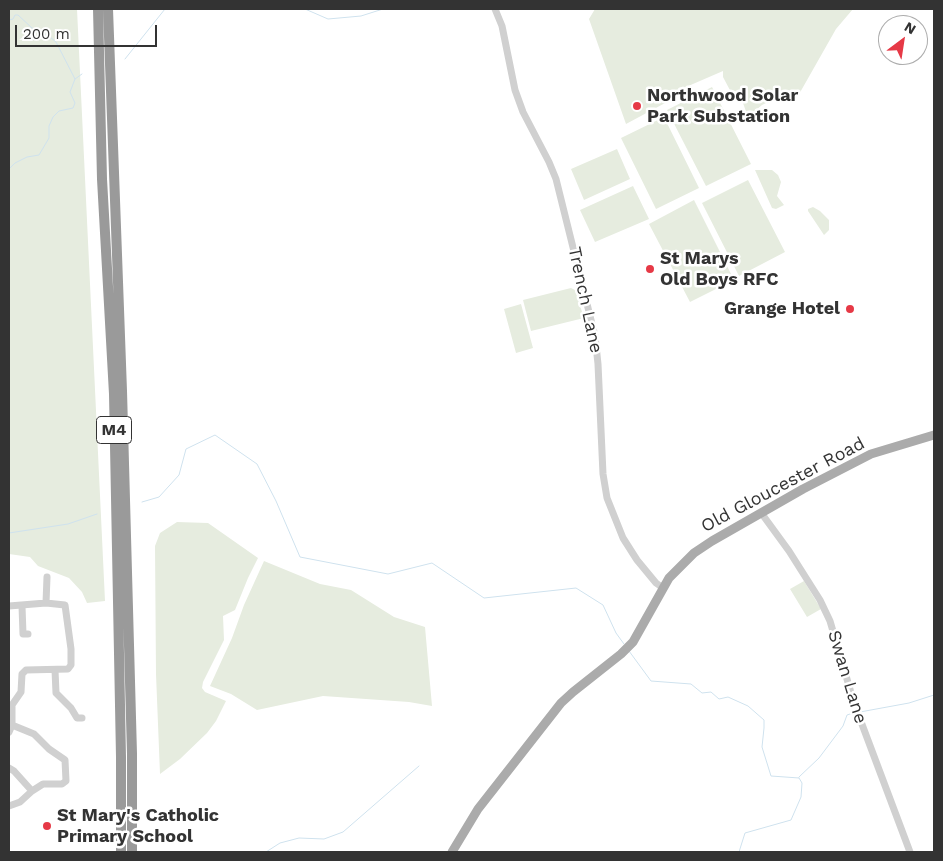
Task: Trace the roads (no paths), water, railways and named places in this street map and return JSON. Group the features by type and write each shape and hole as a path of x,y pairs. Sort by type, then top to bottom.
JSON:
{"highway":[{"name":"M4","path":"98,9 102,179 114,394 121,852"},
{"name":"M4","path":"108,9 132,754 132,852"}],"main road":[{"name":"Old Gloucester Road","path":"452,852 478,809 561,703 633,642 662,588 669,578 694,553 803,489 871,454 934,435"}],"street":[{"name":"Trench Lane","path":"495,9 502,26 515,90 523,112 550,162 556,179 595,336 603,474 608,498 623,538 637,560 662,588"},
{"name":"Swan Lane","path":"762,514 800,568 820,600 830,621 854,703 910,852"},
{"path":"46,603 47,577"},
{"path":"9,606 46,603 65,605 70,637 70,665 68,669 26,670 22,674 21,692 12,705 10,729 34,734 48,749 65,760 66,781 62,784 43,784 20,802 9,806"},
{"path":"22,606 23,634 28,634"},
{"path":"54,670 56,693 71,708 77,718 82,718"},
{"path":"9,768 32,791"}],"waterway":[{"path":"125,59 165,9"},
{"path":"305,9 328,19 361,16 383,9"},
{"path":"9,20 18,15 32,28 56,42 75,79 70,92 75,103 73,108 59,111 53,117 49,126 49,138 39,155 27,157 15,163 9,169"},
{"path":"75,79 82,74"},
{"path":"142,502 159,497 179,475 186,449 215,435 257,464 276,501 300,557 388,574 432,563 484,598 576,588 603,605 616,633 624,644"},
{"path":"9,533 68,524 97,514"},
{"path":"629,651 651,681 691,684 702,693 711,692 719,699 728,697 748,706 764,720 762,747 771,776 799,778"},
{"path":"860,712 909,703 934,695"},
{"path":"799,777 819,758 843,726 847,715 853,713"},
{"path":"266,852 280,843 299,838 324,839 343,832 419,766"},
{"path":"739,852 745,833 791,820 801,797 802,783 799,778"}],"place":[{"name":"Northwood Solar Park Substation","path":"637,106"},
{"name":"St Marys Old Boys RFC","path":"650,269"},
{"name":"Grange Hotel","path":"850,309"},
{"name":"St Mary's Catholic Primary School","path":"47,826"}]}
